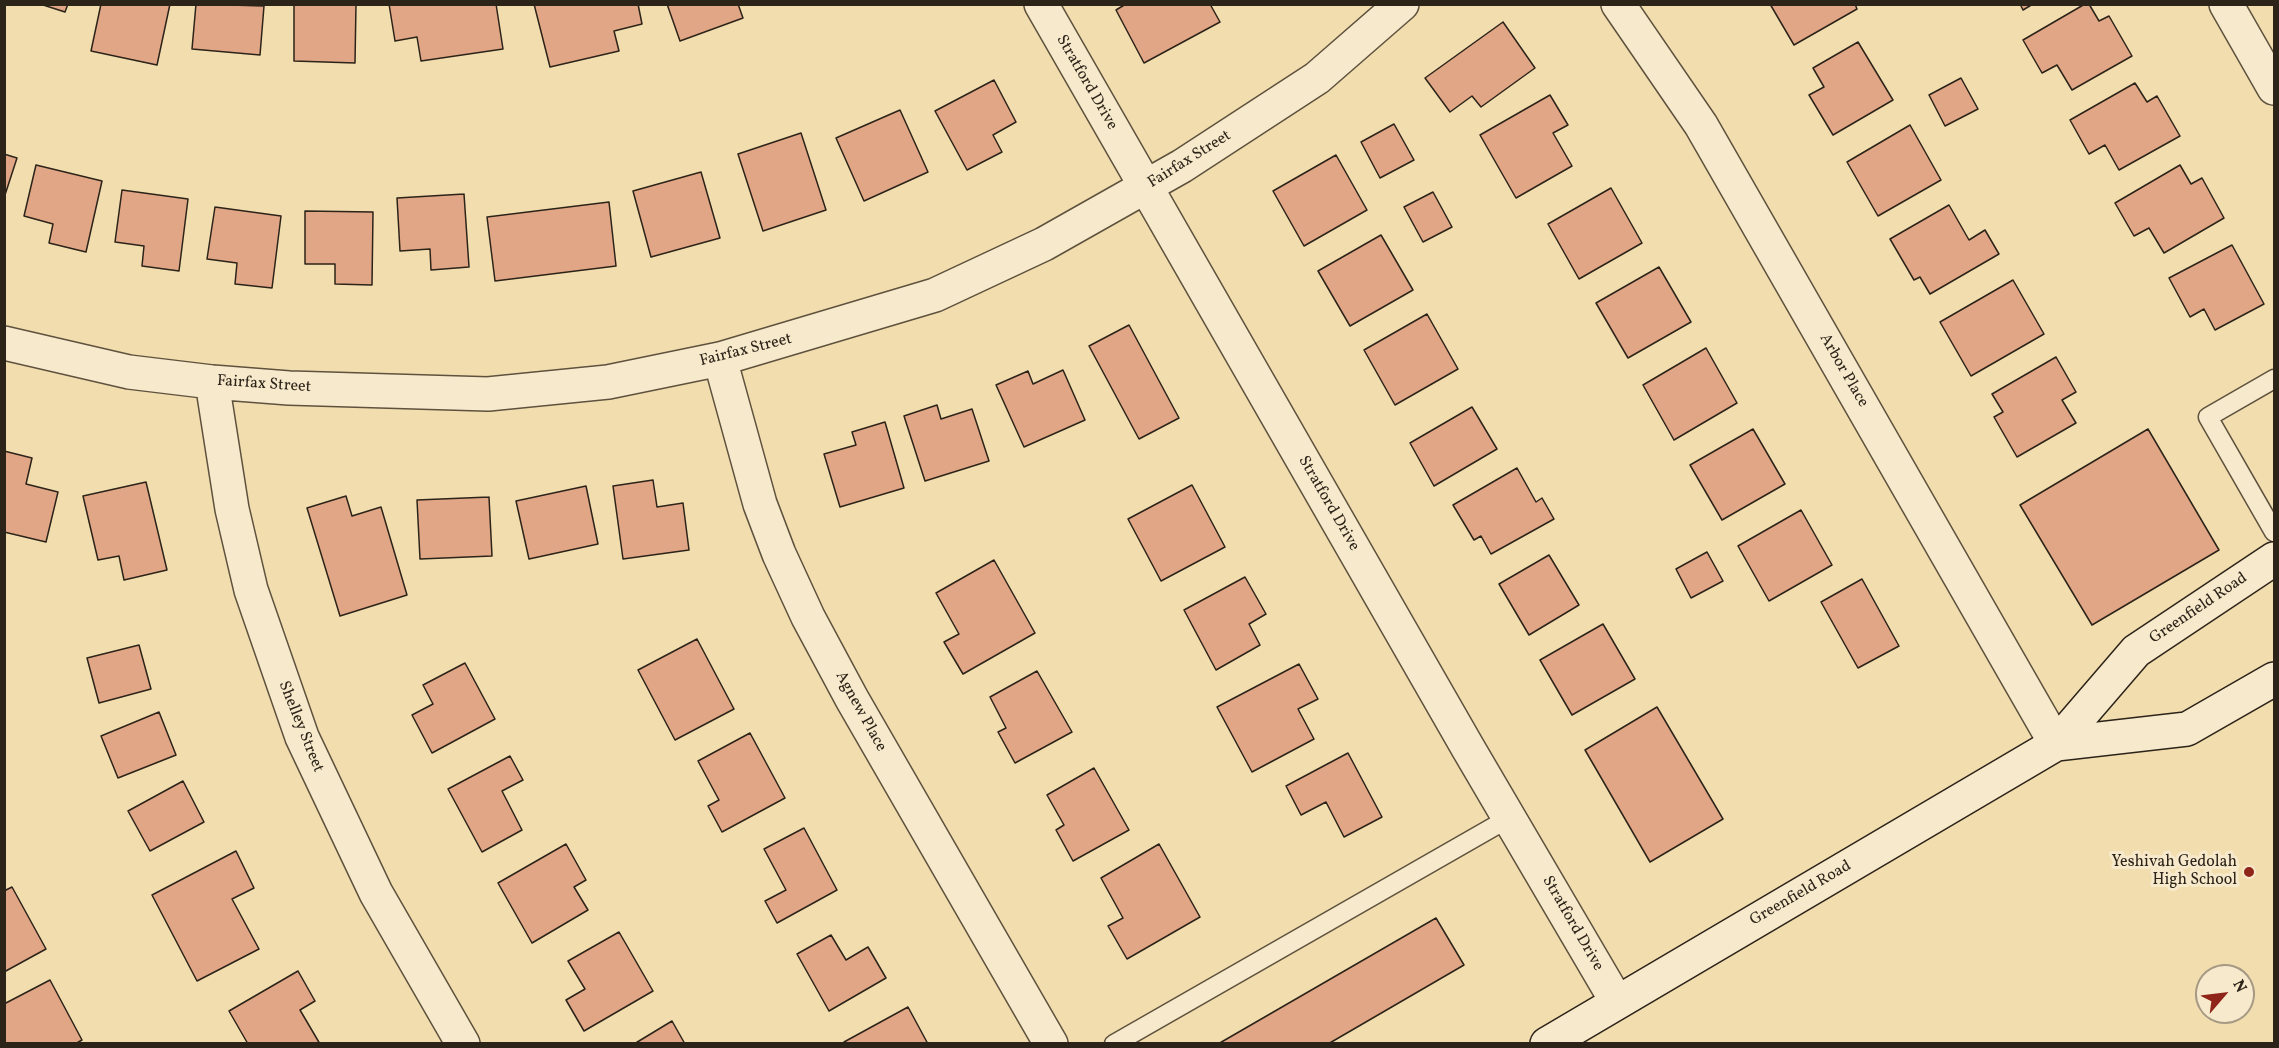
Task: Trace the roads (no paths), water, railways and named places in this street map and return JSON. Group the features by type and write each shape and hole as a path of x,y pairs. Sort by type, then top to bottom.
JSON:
{"street":[{"name":"Stratford Drive","path":"1041,4 1617,1002"},
{"name":"Fairfax Street","path":"4,344 129,372 212,382 289,388 488,394 608,382 720,359 935,295 1044,244 1200,155 1317,78 1402,4"},
{"name":"Arbor Place","path":"1618,4 1701,125 2055,744"},
{"path":"2226,4 2274,88"},
{"name":"Agnew Place","path":"720,359 760,504 779,554 808,617 852,699 1051,1044"},
{"name":"Shelley Street","path":"212,382 232,508 251,590 302,737 376,894 464,1044"},
{"name":"Greenfield Road","path":"1547,1044 2055,744 2136,651 2274,559"},
{"name":"Greenfield Road","path":"2055,744 2187,729 2274,679"}],"lane":[{"path":"2274,379 2208,417 2274,532"},
{"path":"1114,1044 1509,818"}],"place":[{"name":"Yeshivah Gedolah High School","path":"2249,872"}]}
